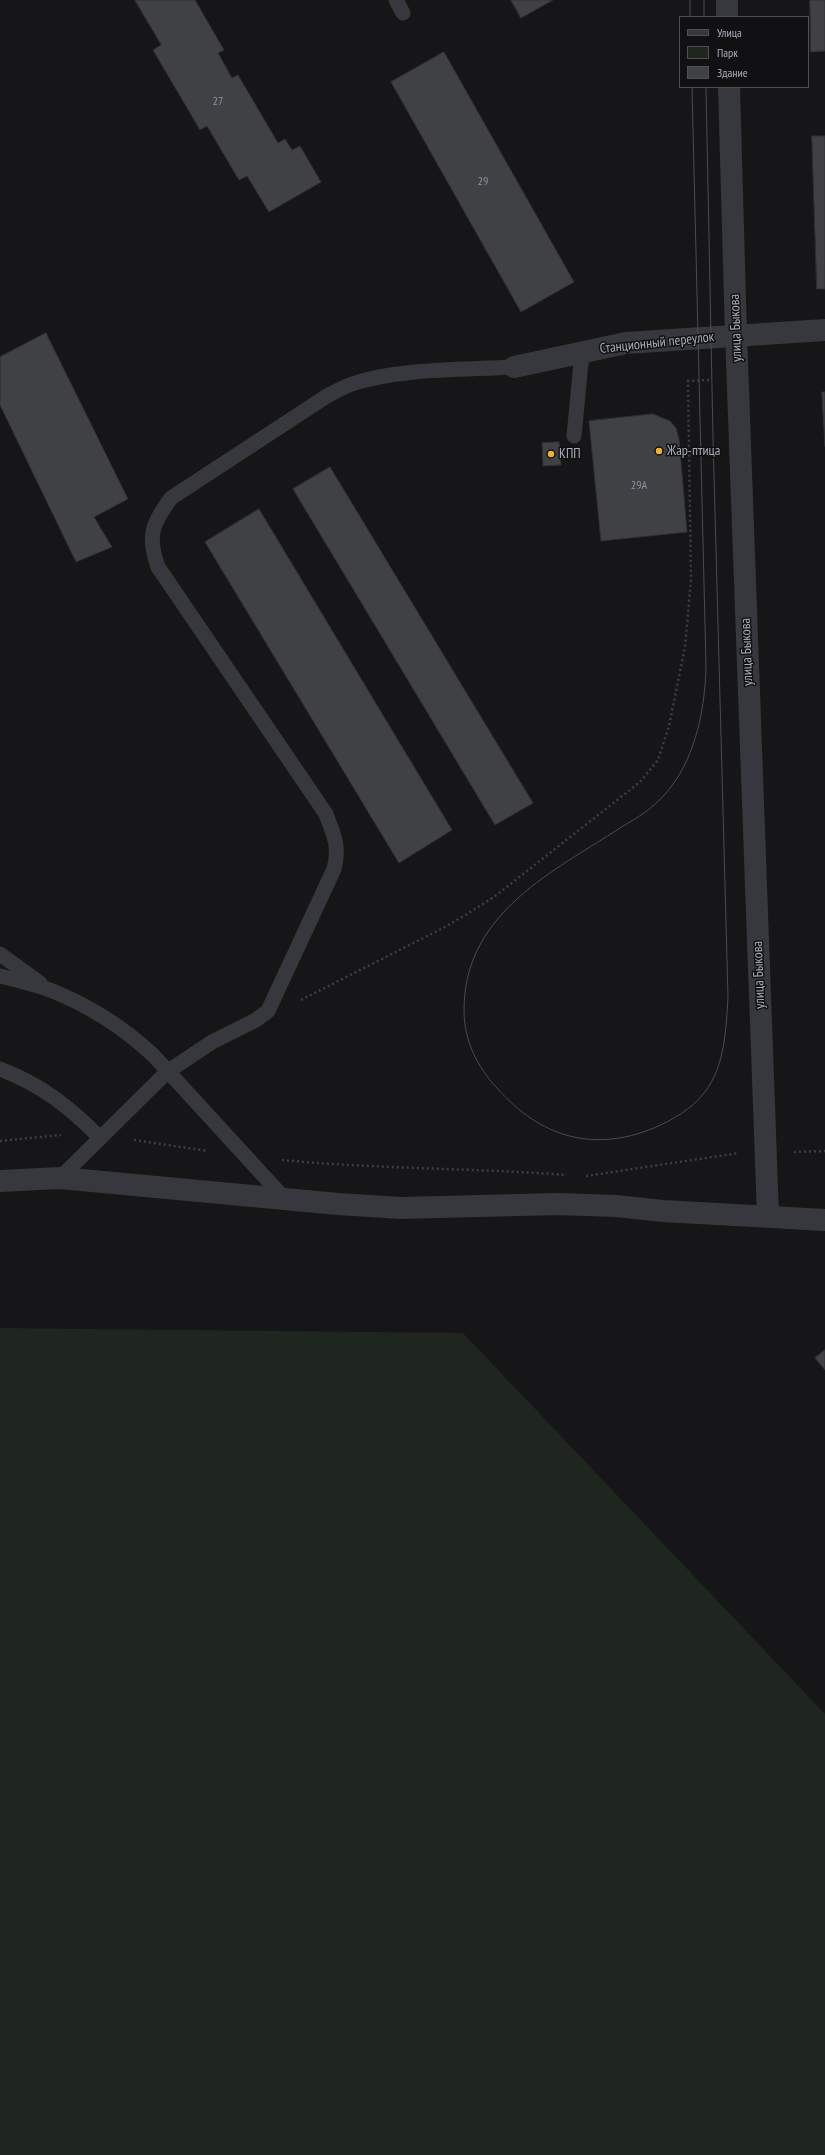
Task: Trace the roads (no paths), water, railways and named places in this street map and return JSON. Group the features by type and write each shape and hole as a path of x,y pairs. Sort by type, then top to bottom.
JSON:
{"street":[{"path":"727,0 728,16"},
{"name":"улица Быкова","path":"729,88 736,334 768,1216"},
{"name":"Станционный переулок","path":"514,367 626,343 736,334 825,330"},
{"path":"0,1181 60,1178 338,1204 401,1208 558,1204 616,1206 664,1212 825,1220"}],"lane":[{"path":"574,436 582,352"},
{"path":"60,1178 168,1072 212,1042 256,1020 268,1011 334,869 338,854 335,837 326,814 158,567 152,549 152,532 160,513 172,498 327,396 350,384 374,378 404,374 514,367"},
{"path":"0,954 49,989"},
{"path":"0,976 49,989 86,1006 135,1038 153,1055 284,1198"},
{"path":"0,1070 41,1087 60,1100 100,1138"}],"tram line":[{"path":"690,0 690,16"},
{"path":"704,0 704,16"},
{"path":"692,88 706,666 703,703 699,722 694,741 678,776 667,792 654,805 537,883 514,902 494,924 478,949 468,977 464,1010 466,1032 473,1052 483,1071 497,1088 514,1105 549,1129 569,1136 589,1139 610,1139 632,1135 661,1125 688,1109 699,1099 711,1083 720,1060 725,1035 728,997 713,438 706,88"}],"place":[{"name":"Жар-птица","path":"659,451"},
{"name":"КПП","path":"551,454"}]}
